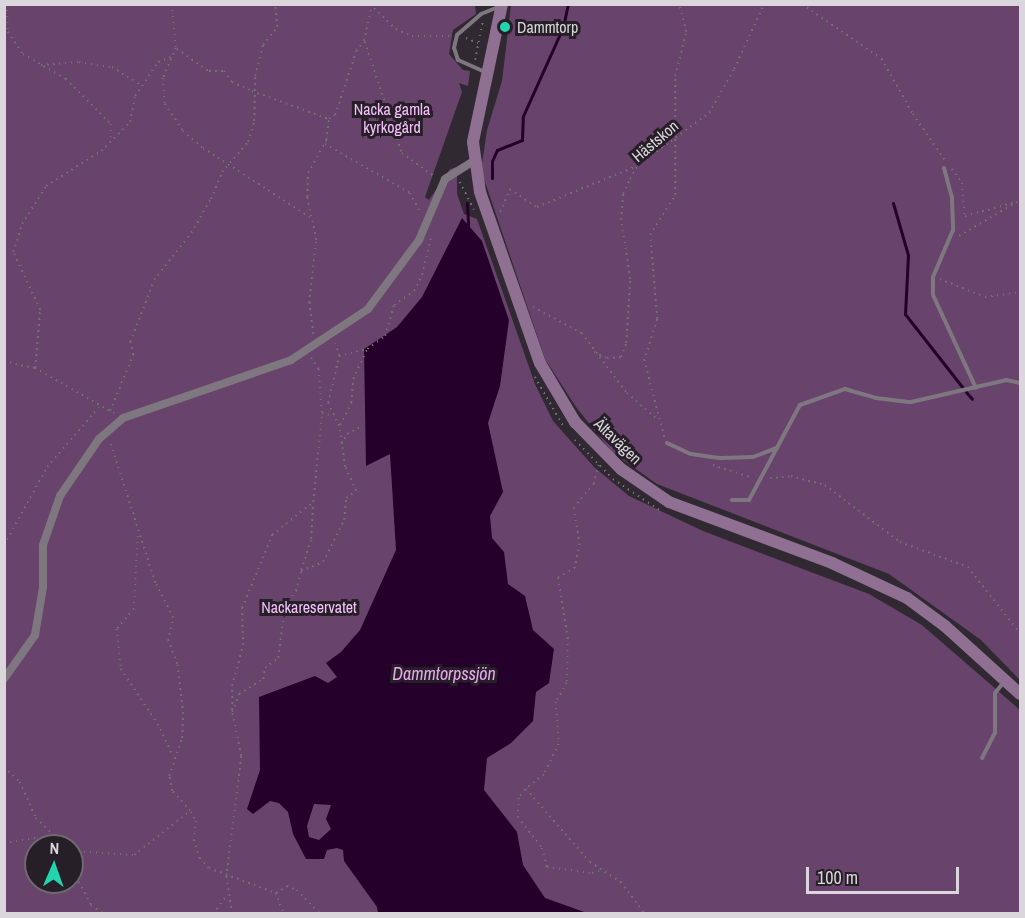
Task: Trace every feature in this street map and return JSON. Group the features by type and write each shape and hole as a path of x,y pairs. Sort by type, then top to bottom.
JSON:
{"main road":[{"name":"Ältavägen","path":"502,5 473,142 474,161 485,223 540,363 554,392 595,446 645,488 669,502 880,583 945,626 1020,694"}],"street":[{"path":"4,679 35,635 43,587 42,546 60,496 110,430 123,417 257,374 307,351 337,327 368,309 419,240 445,179 459,168 474,161"}],"lane":[{"path":"487,73 458,60 454,48 457,35 481,14 502,5"},
{"path":"944,168 952,198 953,230 933,277 933,295 976,387"},
{"path":"732,500 749,500 800,405 845,389 876,398 910,402 1006,380 1020,383"},
{"path":"667,444 691,454 721,458 753,457 778,448"},
{"path":"982,758 995,733 995,693 1006,680"}],"path":[{"path":"7,4 8,32 23,54 66,79 111,124 112,138"},
{"path":"172,4 176,48 163,78 165,104 183,130 313,220"},
{"path":"110,411 133,355 130,342 153,280 191,233 230,163 248,142 254,121 254,92 263,45 277,27 275,4"},
{"path":"656,418 658,403 644,361 657,319 650,235 675,195 673,137 675,76 686,32 679,4"},
{"name":"Hästskon","path":"594,352 607,358 621,357 626,343 630,279 621,220 623,194 637,166 709,112 734,69 764,4"},
{"path":"802,4 830,27 869,47 890,67 913,114 962,183 965,216 1016,202"},
{"path":"316,346 309,303 316,240 307,197 308,173 324,144 329,119 334,115 356,51 364,41 371,6 412,36 430,39 457,35 478,43"},
{"path":"364,41 402,153 428,176 445,179"},
{"path":"176,48 209,71 224,71 232,82 329,119"},
{"path":"35,368 40,310 13,252 22,224 46,186 82,159 101,152 112,138 130,122 135,96 158,62 171,57"},
{"path":"40,65 80,62 112,67 142,85"},
{"path":"301,571 323,562 340,530 346,498 356,490 345,467 339,426 328,404 339,356 367,349 385,336 394,305 414,291 422,275 429,254 431,227 410,193 324,144"},
{"path":"459,168 460,186 485,223 496,221 510,189 537,207 637,166"},
{"path":"948,243 1020,200"},
{"path":"933,277 985,297 1020,292"},
{"path":"528,304 582,333 594,352 627,393 656,418 667,444"},
{"path":"339,426 351,403 353,379 367,349"},
{"path":"232,712 239,694 263,679 265,668 279,658 285,606 296,591 311,539 324,394 319,369 307,351"},
{"path":"4,361 35,368 99,406 123,417"},
{"path":"4,545 47,467 99,406"},
{"path":"322,413 335,416"},
{"path":"340,444 347,434 362,426"},
{"path":"110,430 110,449 138,535 172,618 168,641 177,664 183,714 182,738 173,757 169,776 172,791 196,821 194,840 200,858 209,868 226,877 276,893"},
{"path":"602,870 592,873 547,867 542,848 518,817 519,798 526,789 544,775 559,744 556,702 567,683 568,638 558,578 575,568 580,544 574,508 594,484 599,464 627,489 668,514"},
{"path":"761,480 780,476 811,478 900,542 957,561 968,567 1020,633"},
{"path":"232,914 226,877 241,756 232,712 232,686 243,645 242,608 266,547 278,529 313,502"},
{"path":"138,535 134,609 117,629 121,669 158,724 173,757"},
{"path":"4,767 20,782 36,818 53,834"},
{"path":"526,789 590,861 621,882 645,914"},
{"path":"84,853 134,855 190,811"},
{"path":"4,843 24,840"},
{"path":"276,893 287,886 297,890 320,914"},
{"path":"84,892 91,905 104,914"},
{"path":"276,893 284,914"},
{"path":"213,914 228,894"}],"green space":[{"name":"Nackareservatet","path":"5,5 475,5 476,14 453,30 449,54 463,70 470,71 468,86 459,83 462,92 425,197 429,200 450,169 457,167 457,194 464,214 477,219 535,384 553,421 594,467 629,496 703,531 869,594 922,625 1020,710 1020,913 5,914"},
{"path":"511,5 1020,5 1020,680 981,640 889,574 657,484 612,452 576,407 545,359 481,170 487,130 502,81"}],"water":[{"name":"Dammtorpssjön","path":"462,218 482,241 509,320 500,386 488,423 503,492 490,516 492,538 504,552 508,584 525,596 533,630 554,649 549,683 536,692 533,721 511,743 487,758 484,790 517,832 523,865 545,898 587,913 378,913 377,907 344,861 343,850 337,848 327,850 324,859 306,859 293,834 288,812 279,803 270,801 253,814 247,809 260,770 259,697 315,676 328,683 337,677 326,663 341,652 360,630 396,550 390,454 366,466 364,349 397,327 422,297","holes":["314,804 331,805 326,819 331,829 319,840 309,837 307,826"]}],"waterway":[{"path":"492,178 492,161 497,150 522,140 523,116 563,27 568,4"},
{"path":"467,203 468,225"},
{"path":"893,203 908,255 905,314 963,388"},
{"path":"966,392 972,399"}],"place":[{"name":"Dammtorp","path":"505,27"}],"park label":[{"name":"Nacka gamla kyrkogård","path":"392,118"}]}
